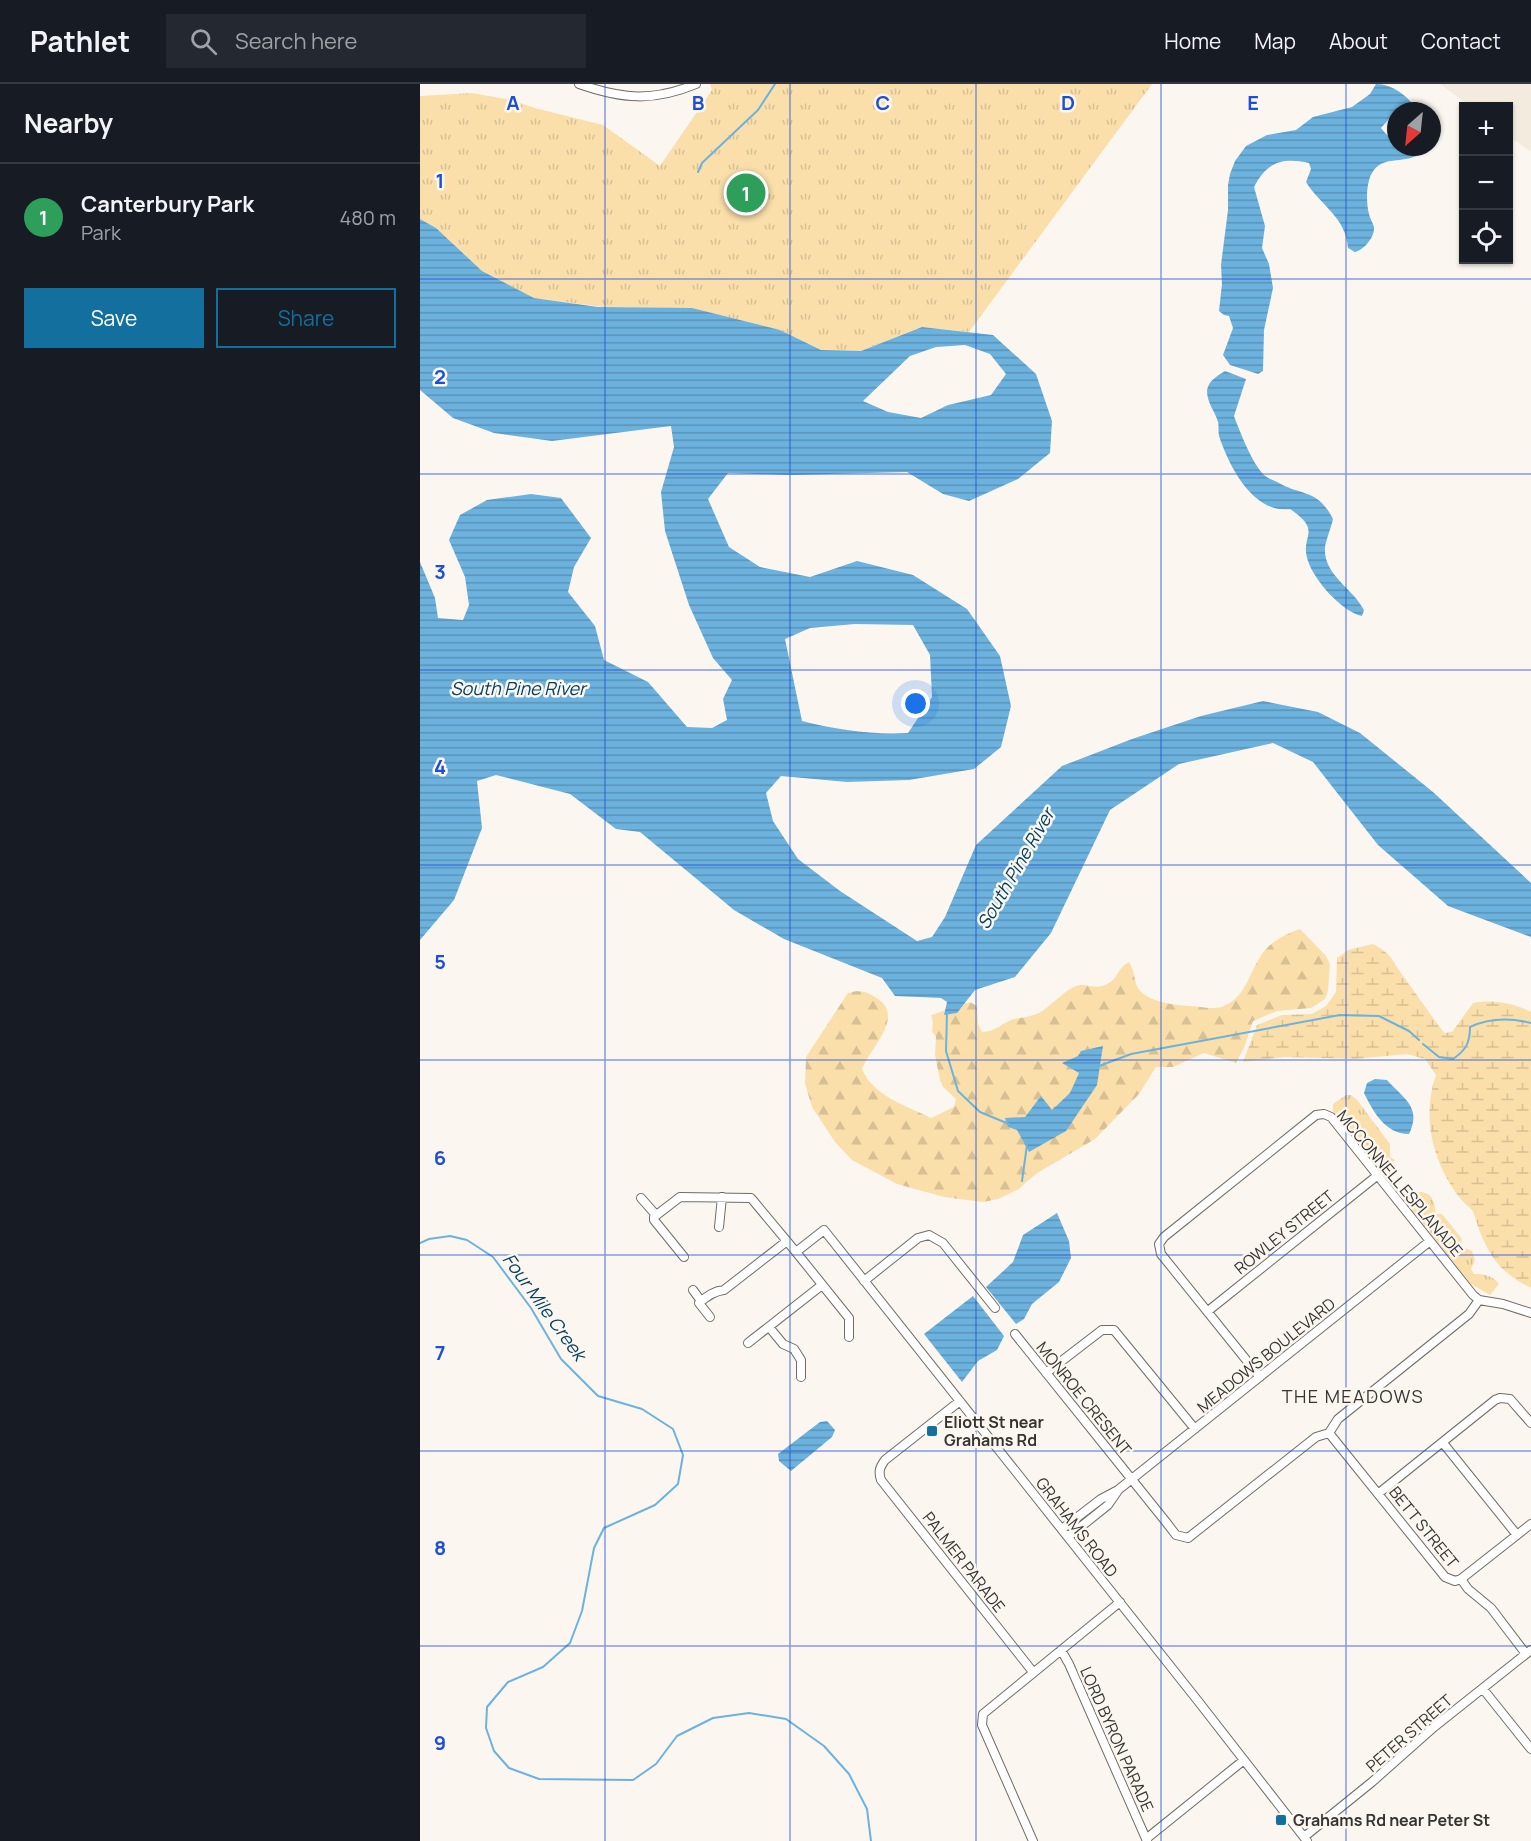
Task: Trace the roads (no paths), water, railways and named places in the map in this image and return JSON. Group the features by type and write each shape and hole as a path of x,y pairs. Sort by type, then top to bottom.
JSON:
{"street":[{"path":"579,84 616,95 641,98 667,94 696,84"},
{"name":"MCCONNELL ESPLANADE","path":"1260,1377 1161,1254 1160,1240 1316,1115 1324,1114 1331,1117 1479,1300"},
{"name":"ROWLEY STREET","path":"1208,1311 1378,1175"},
{"path":"684,1257 654,1220 656,1215 680,1197 751,1198 849,1318 849,1337"},
{"path":"719,1227 722,1197"},
{"path":"641,1198 656,1215"},
{"name":"GRAHAMS ROAD","path":"796,1252 824,1230 1306,1839"},
{"path":"864,1281 918,1238 929,1235 943,1243 995,1308"},
{"path":"710,1317 700,1307 701,1301 715,1291 724,1290 787,1241"},
{"name":"MEADOWS BOULEVARD","path":"1062,1529 1101,1499 1118,1490 1430,1241"},
{"path":"748,1343 822,1285"},
{"path":"693,1290 701,1301"},
{"path":"1329,1433 1338,1419 1469,1314 1479,1300 1503,1304 1531,1313"},
{"path":"769,1327 783,1344 794,1349 801,1359 801,1377"},
{"path":"1046,1373 1102,1330 1114,1330 1194,1429"},
{"name":"MONROE CRESENT","path":"1015,1334 1176,1535 1188,1538 1316,1437 1329,1433"},
{"path":"1379,1493 1500,1398 1506,1397 1513,1401 1531,1423"},
{"name":"PALMER PARADE","path":"960,1401 885,1460 880,1467 881,1480 1033,1672"},
{"name":"BETT STREET","path":"1329,1433 1446,1577 1450,1580 1461,1580 1468,1589 1491,1608 1529,1652"},
{"path":"1443,1443 1516,1535"},
{"name":"MEADOWS BOULEVARD","path":"1068,1537 1108,1504 1118,1490"},
{"path":"1461,1580 1531,1524"},
{"path":"1033,1841 982,1725 982,1719 986,1710 1120,1602"},
{"name":"LORD BYRON PARADE","path":"1061,1650 1147,1840"},
{"name":"PETER STREET","path":"1306,1839 1434,1727 1529,1652"},
{"path":"1484,1689 1531,1749"},
{"path":"1147,1840 1244,1760"}],"water":[{"path":"1376,84 1388,86 1400,92 1411,102 1387,102 1387,121 1381,128 1387,134 1387,156 1416,156 1381,164 1372,173 1367,199 1374,231 1362,249 1355,252 1348,248 1343,228 1338,220 1306,182 1311,169 1309,163 1283,161 1264,172 1254,187 1265,226 1262,248 1269,264 1273,288 1264,330 1263,371 1258,374 1230,365 1223,355 1233,328 1229,316 1219,311 1228,185 1235,161 1246,146 1267,135 1296,130 1313,117 1352,107 1370,94"},
{"name":"South Pine River","path":"420,219 436,228 482,271 534,298 598,307 692,308 780,330 821,350 861,351 922,327 993,335 1036,374 1052,421 1050,453 1018,479 969,501 943,494 907,472 790,475 728,473 708,499 729,547 760,567 810,577 857,561 913,575 967,609 1000,656 1011,706 1001,747 974,769 909,780 847,782 781,776 766,793 773,821 798,859 840,891 917,941 932,937 945,917 976,845 1062,766 1201,716 1263,701 1318,712 1360,733 1433,792 1531,883 1531,937 1448,906 1378,845 1313,762 1273,743 1179,764 1110,810 1051,933 1015,977 975,990 957,1013 944,1015 947,1002 941,998 895,996 882,978 784,939 734,910 640,832 616,829 570,794 496,775 477,781 482,828 454,900 420,940 420,562 435,598 438,618 463,620 469,605 465,577 449,540 460,515 487,500 531,494 561,498 591,538 574,567 568,592 595,626 604,660 648,682 687,727 712,728 727,720 723,699 732,680 713,658 689,605 665,531 661,492 674,447 671,426 552,441 494,433 453,418 420,390","holes":["965,345 990,354 1006,374 991,395 948,405 921,418 888,412 863,401 910,356 936,347","855,624 913,625 930,655 932,697 908,733 855,731 802,721 785,639 810,628"]},
{"path":"1225,371 1246,379 1234,416 1260,470 1268,478 1286,487 1309,494 1321,502 1333,519 1325,547 1326,557 1334,573 1364,610 1362,616 1338,602 1322,586 1311,569 1306,552 1308,529 1306,523 1290,509 1277,509 1265,504 1244,486 1236,474 1219,436 1218,422 1207,395 1211,382"},
{"path":"1103,1046 1097,1085 1066,1131 1029,1152 1017,1130 1008,1127 1005,1118 1025,1117 1041,1096 1052,1110 1070,1093 1079,1073 1062,1063 1078,1056 1081,1051"},
{"path":"1375,1079 1387,1080 1409,1104 1413,1117 1409,1134 1387,1126 1371,1107 1364,1093 1367,1083"},
{"path":"1057,1213 1069,1241 1071,1258 1059,1282 1032,1304 1024,1319 1016,1324 986,1287 1013,1262 1023,1235"},
{"path":"973,1296 1004,1336 997,1350 978,1361 962,1382 924,1334"},
{"path":"827,1421 835,1430 832,1437 791,1471 779,1461 778,1454 820,1422"}],"waterway":[{"path":"698,172 702,163 758,110 775,84"},
{"path":"947,1013 946,1051 958,1091 980,1112 1009,1124"},
{"path":"1099,1066 1131,1054 1340,1015 1379,1016 1409,1031 1419,1040"},
{"path":"1423,1044 1439,1057 1453,1059 1466,1046 1470,1027 1500,1020 1531,1023"},
{"path":"1022,1181 1027,1145"},
{"name":"Four Mile Creek","path":"420,1243 429,1239 450,1236 467,1240 493,1257 531,1308 561,1359 598,1396 642,1409 673,1429 683,1455 678,1484 655,1505 604,1528 594,1548 582,1611 570,1643 543,1667 508,1682 487,1707 486,1728 494,1751 509,1768 539,1779 633,1780 656,1764 677,1736 713,1718 749,1713 786,1719 824,1746 849,1774 867,1809 871,1841"}],"place":[{"name":"Canterbury Park","path":"746,193"},
{"name":"Eliott St near Grahams Rd","path":"932,1431"},
{"name":"Grahams Rd near Peter St","path":"1281,1820"}],"district":[{"name":"THE MEADOWS","path":"1353,1397"}]}
